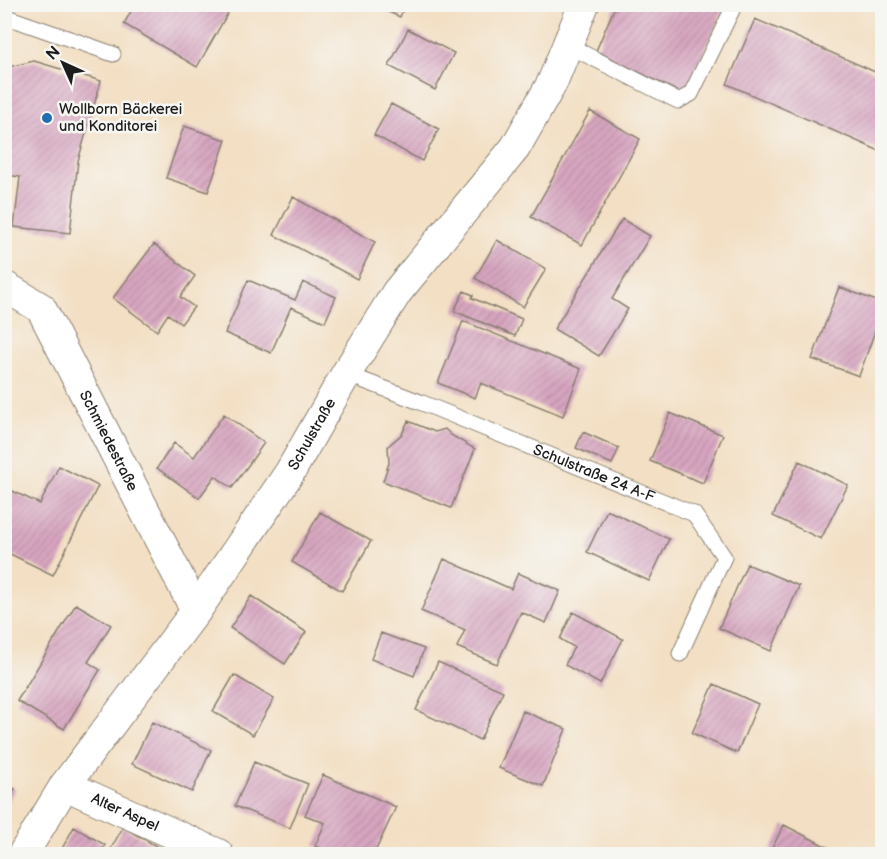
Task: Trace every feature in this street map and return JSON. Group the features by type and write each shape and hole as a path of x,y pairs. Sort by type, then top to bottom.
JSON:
{"street":[{"name":"Schulstraße","path":"23,855 65,785 196,611 290,472 346,374 397,292 515,148 552,83 584,4"},
{"name":"Schmiedestraße","path":"4,286 41,308 196,611"},
{"name":"Alter Aspel","path":"65,785 218,855"}],"lane":[{"path":"567,45 678,101 691,94 735,4"},
{"path":"4,15 113,54"},
{"name":"Schulstraße 24 A-F","path":"346,374 694,514 724,557 680,654"}],"building":[{"path":"135,4 233,4 197,67 124,24"},
{"path":"370,4 405,4 400,17"},
{"path":"616,4 726,4 685,95 596,51"},
{"path":"755,19 882,75 882,152 727,84"},
{"path":"408,29 454,53 435,90 389,66"},
{"name":"Wollborn Bäckerei und Konditorei","path":"34,61 101,81 78,161 70,233 14,227 20,177 7,175 10,156 4,156 4,68"},
{"path":"391,104 439,129 422,161 374,135"},
{"path":"590,111 640,139 582,245 531,217"},
{"path":"184,126 226,140 208,192 166,178"},
{"path":"293,197 375,242 357,279 274,235"},
{"path":"622,219 650,236 612,299 628,309 599,356 554,329"},
{"path":"497,240 546,269 523,307 475,278"},
{"path":"154,244 195,276 180,297 194,307 181,324 168,314 157,331 113,298"},
{"path":"248,280 295,300 303,282 336,297 325,322 291,307 271,353 225,333"},
{"path":"839,287 882,303 882,311 859,376 812,359"},
{"path":"464,291 473,295 472,298 522,319 515,336 454,311"},
{"path":"463,321 581,369 563,416 481,383 475,398 438,383"},
{"path":"670,413 723,435 703,483 650,461"},
{"path":"224,414 264,443 232,488 215,476 199,498 157,468 174,443 194,457"},
{"path":"408,421 435,432 445,429 475,449 451,508 383,481 389,463 388,446 402,434"},
{"path":"583,432 619,448 612,464 576,448"},
{"path":"799,461 848,485 821,539 773,516"},
{"path":"59,466 98,486 53,575 4,551 4,487 40,504"},
{"path":"607,510 669,539 649,581 587,552"},
{"path":"320,512 371,541 342,591 292,562"},
{"path":"444,559 511,589 518,573 560,591 546,623 521,612 497,664 457,647 465,630 421,611"},
{"path":"747,564 799,586 771,651 719,628"},
{"path":"251,596 306,632 285,664 230,628"},
{"path":"76,604 111,625 88,662 100,670 64,729 17,701"},
{"path":"573,612 623,639 600,684 565,665 574,647 560,639"},
{"path":"381,633 424,649 414,676 371,659"},
{"path":"438,662 503,691 480,740 416,710"},
{"path":"234,675 274,699 253,735 213,711"},
{"path":"714,684 758,704 737,753 692,733"},
{"path":"523,711 566,729 543,786 499,768"},
{"path":"152,722 211,750 192,792 132,764"},
{"path":"254,762 308,784 290,828 235,806"},
{"path":"323,775 396,807 374,854 335,854 315,846 325,823 305,815"},
{"path":"4,783 15,789 4,809"},
{"path":"784,825 841,854 769,854"},
{"path":"74,827 105,845 100,854 59,854"},
{"path":"123,827 168,853 108,854"}],"place":[{"name":"Wollborn Bäckerei und Konditorei","path":"47,118"}]}
